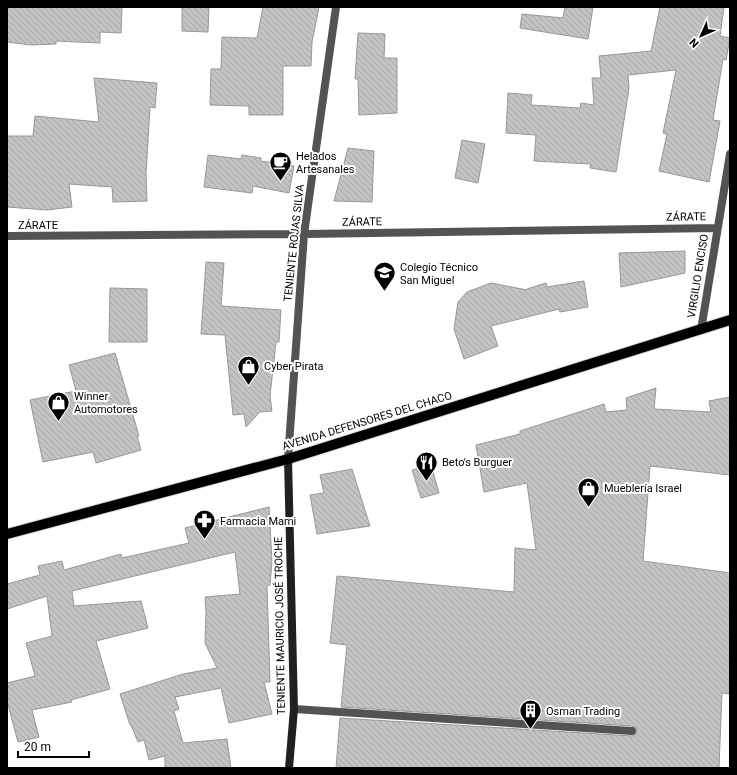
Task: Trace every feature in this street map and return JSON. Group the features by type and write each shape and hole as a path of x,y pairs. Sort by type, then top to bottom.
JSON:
{"main road":[{"name":"AVENIDA DEFENSORES DEL CHACO","path":"7,534 288,459 730,320"}],"street":[{"name":"TENIENTE ROJAS SILVA","path":"288,459 304,234 336,7"},
{"name":"VIRGILIO ENCISO","path":"701,330 730,154"},
{"name":"ZÁRATE","path":"7,236 304,234 717,228"},
{"name":"TENIENTE MAURICIO JOSÉ TROCHE","path":"288,459 294,709 289,768"},
{"path":"294,709 632,731"}],"building":[{"path":"7,7 122,7 121,33 100,32 100,43 56,41 56,44 31,45 7,42"},
{"path":"182,7 209,7 208,32 182,31"},
{"path":"263,7 319,7 312,42 311,66 283,66 283,115 249,115 249,106 210,105 211,69 221,69 222,37 257,38"},
{"path":"565,7 593,7 588,39 520,28 522,14 563,18"},
{"path":"660,7 724,7 720,36 730,38 726,60 723,59 713,120 720,121 709,182 659,171 667,134 663,133 676,70 628,75 629,88 616,172 590,168 591,164 534,161 536,135 506,133 508,93 532,95 531,105 580,108 581,103 594,105 592,78 601,78 599,56 651,51"},
{"path":"358,33 385,34 384,58 397,58 397,113 359,115 358,79 355,79"},
{"path":"94,78 157,83 155,108 150,107 146,174 147,201 113,202 112,187 69,184 72,207 47,210 7,207 7,136 33,136 35,116 99,122"},
{"path":"462,140 485,144 478,183 455,178"},
{"path":"348,148 374,151 372,202 334,201"},
{"path":"208,155 241,159 242,155 261,158 261,161 294,166 289,193 253,186 252,193 204,187"},
{"path":"685,251 685,273 621,287 619,253"},
{"path":"206,262 224,263 221,306 281,310 279,342 276,342 270,396 272,411 260,412 246,427 244,414 233,415 225,335 201,334"},
{"path":"584,281 588,307 560,312 559,309 491,326 498,346 464,359 454,329 458,302 467,292 491,283 527,290 546,283 547,287"},
{"path":"110,288 147,289 147,342 109,342"},
{"path":"115,353 139,436 137,436 141,450 96,463 93,452 43,462 30,400 76,391 69,365"},
{"path":"656,388 654,409 711,412 709,401 730,397 730,475 650,466 643,561 730,573 730,694 722,693 719,768 336,768 340,718 632,736 636,734 637,729 632,726 341,707 347,645 330,643 337,576 514,592 515,548 536,550 527,483 484,492 476,445 520,434 520,431 604,404 606,412 627,410 626,398"},
{"name":"Beto's Burguer","path":"431,465 439,493 421,498 412,470"},
{"path":"352,469 370,526 317,534 310,495 324,493 320,475"},
{"path":"269,507 272,561 270,585 267,586 270,682 264,682 272,714 229,723 221,688 175,697 179,709 174,711 183,743 227,739 231,768 165,768 165,756 149,760 144,740 138,742 130,725 120,694 183,674 217,668 205,643 205,597 240,594 235,552 72,591 74,606 141,601 148,628 96,641 110,689 71,700 72,702 32,710 39,737 18,742 7,701 7,683 35,676 26,643 52,636 47,596 7,609 7,584 40,575 38,566 62,561 64,570 121,554 122,558 189,543 185,528"}],"place":[{"name":"Helados Artesanales","path":"281,182"},
{"name":"Colegio Técnico San Miguel","path":"385,292"},
{"name":"Cyber Pirata","path":"249,386"},
{"name":"Winner Automotores","path":"59,422"},
{"name":"Beto's Burguer","path":"426,482"},
{"name":"Mueblería Israel","path":"589,508"},
{"name":"Farmacia Mami","path":"204,540"},
{"name":"Osman Trading","path":"530,730"}]}
